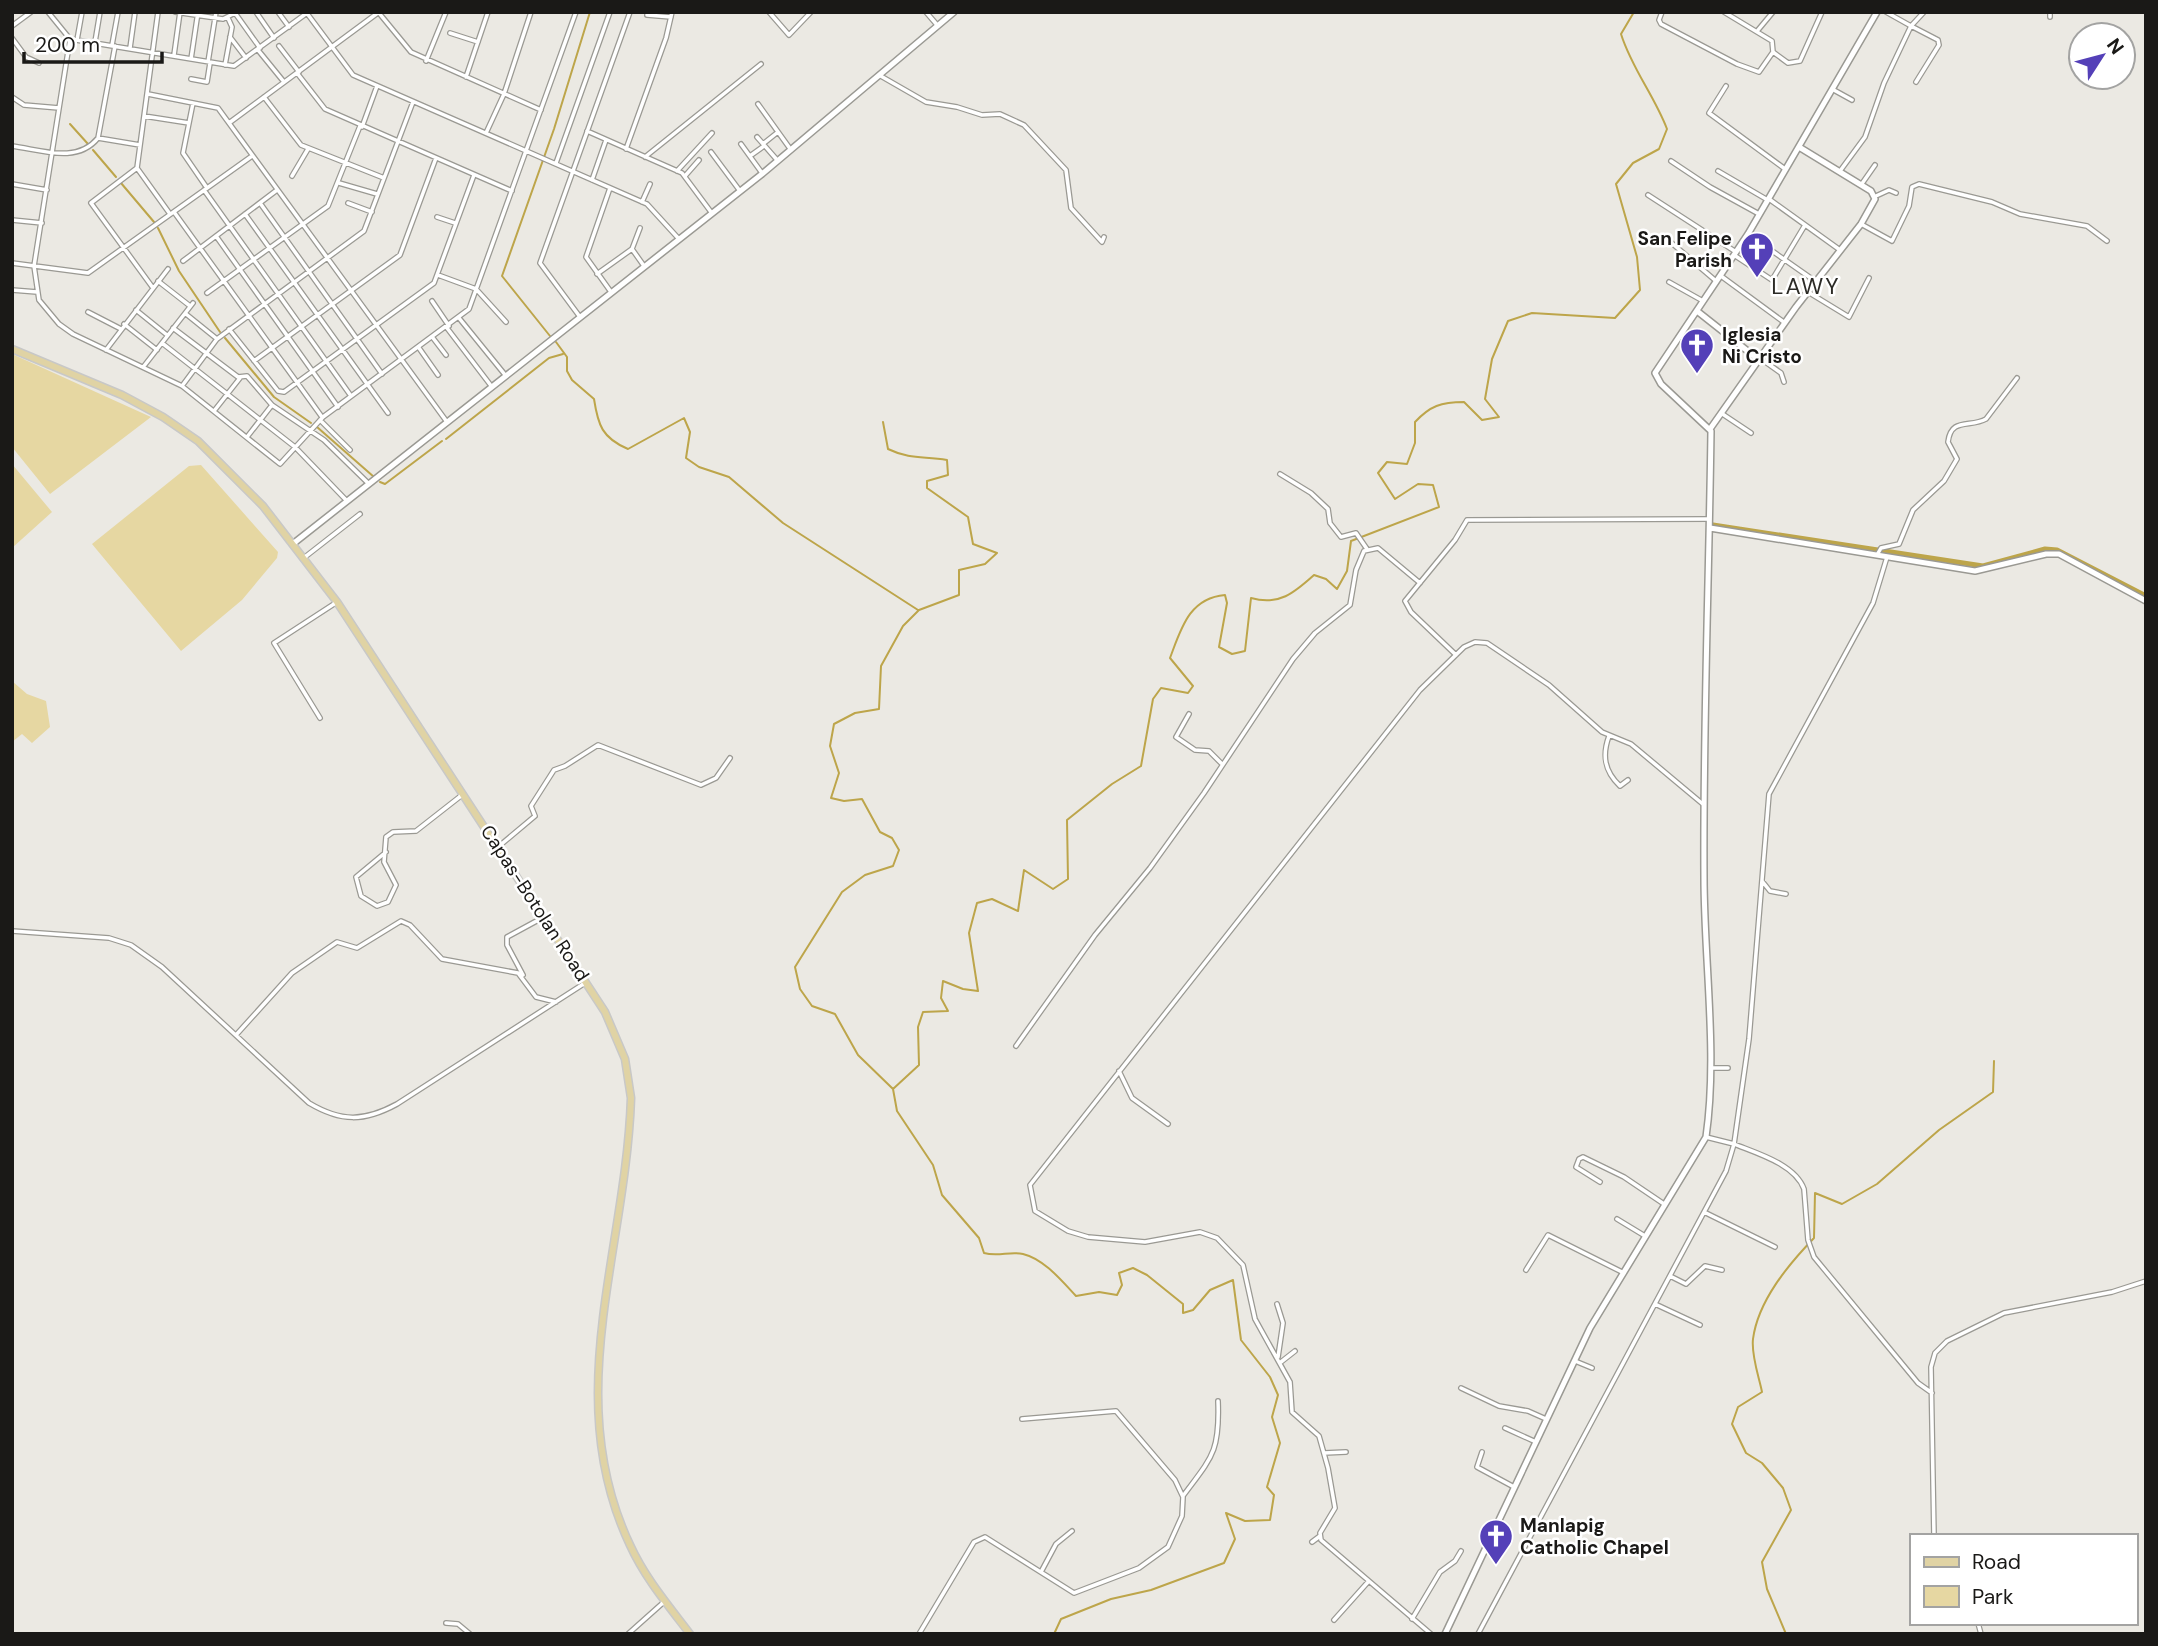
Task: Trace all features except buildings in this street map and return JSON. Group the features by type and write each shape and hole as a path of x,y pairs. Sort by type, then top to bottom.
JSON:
{"main road":[{"path":"1710,429 1661,384 1654,373 1748,234 1877,12"},
{"path":"294,543 791,151 953,13"},
{"path":"1445,1634 1590,1328 1706,1137 1709,1068 1703,805 1710,429 1815,282 1861,224 1876,196 1798,147"},
{"path":"1697,311 1759,359"},
{"name":"Capas-Botolan Road","path":"12,349 122,395 183,429 224,466 294,543 337,602 587,982 618,1041 631,1098 597,1365 599,1441 622,1525 646,1574 690,1634"},
{"path":"1710,528 1975,571 2046,554 2059,554 2146,601"}],"street":[{"path":"12,26 31,12"},
{"path":"77,40 82,12"},
{"path":"95,42 100,12"},
{"path":"12,146 79,154 98,138 118,12"},
{"path":"130,48 135,12"},
{"path":"158,12 137,168 201,248 321,419 350,450"},
{"path":"174,12 215,18 228,18 235,13 284,82"},
{"path":"191,79 207,82 216,12"},
{"path":"256,12 274,38"},
{"path":"278,12 289,27"},
{"path":"426,61 446,12"},
{"path":"466,77 488,12"},
{"path":"486,133 505,94 531,12"},
{"path":"70,39 34,266 37,292 47,312 73,334 182,386 280,464 321,419 470,309 576,12"},
{"path":"556,163 610,12"},
{"path":"580,317 540,262 630,12"},
{"path":"769,12 789,35 811,12"},
{"path":"926,12 938,26"},
{"path":"1662,12 1659,20 1661,24 1754,72 1761,71 1773,52 1772,41 1758,30 1724,12"},
{"path":"1758,30 1773,12"},
{"path":"1773,52 1788,63 1800,61 1822,12"},
{"path":"1886,12 1940,44 1916,82"},
{"path":"1840,171 1865,137 1884,83 1911,26 1924,12"},
{"path":"50,13 70,39 225,65 238,65 307,13 351,73 642,202 656,211 679,239"},
{"path":"174,55 180,13"},
{"path":"229,123 379,13 405,48 426,61 541,110"},
{"path":"191,59 198,14"},
{"path":"626,149 672,15 647,15"},
{"path":"225,65 232,27 228,18"},
{"path":"450,33 478,42"},
{"path":"230,37 246,59"},
{"path":"12,38 26,57 39,62"},
{"path":"279,46 322,107 512,191"},
{"path":"645,157 761,64"},
{"path":"879,75 926,102 957,107 982,115 1000,114 1024,125 1066,170 1071,208 1102,242 1104,237"},
{"path":"207,293 328,206 377,85"},
{"path":"1726,86 1709,113 1785,169"},
{"path":"1832,89 1852,100"},
{"path":"148,94 216,105 447,422"},
{"path":"12,97 24,105 59,108"},
{"path":"264,97 296,141 345,165 384,178"},
{"path":"182,386 217,339 364,231 413,102"},
{"path":"193,103 183,155 351,396"},
{"path":"758,104 791,151"},
{"path":"144,116 189,123"},
{"path":"587,131 685,176 711,212"},
{"path":"750,156 778,132"},
{"path":"677,172 712,133"},
{"path":"757,137 778,161"},
{"path":"98,138 140,145"},
{"path":"592,180 606,140"},
{"path":"741,144 762,174"},
{"path":"292,176 308,149"},
{"path":"711,152 740,191"},
{"path":"12,263 88,273 252,156"},
{"path":"254,361 400,255 436,158"},
{"path":"685,176 699,160"},
{"path":"1671,161 1710,187 1759,214"},
{"path":"1861,185 1875,165"},
{"path":"137,168 91,202 153,288"},
{"path":"1718,171 1767,198 1840,250"},
{"path":"229,329 278,391 284,392 434,283 474,175"},
{"path":"339,183 377,194"},
{"path":"12,184 47,190"},
{"path":"642,202 650,184"},
{"path":"1861,224 1892,241 1909,206 1912,189 1919,184 1992,202 2020,214 2087,226 2107,241"},
{"path":"610,188 586,257 611,292"},
{"path":"183,261 277,190"},
{"path":"1876,196 1889,190 1896,193"},
{"path":"1648,195 1772,279 1805,225"},
{"path":"260,203 382,374"},
{"path":"348,203 372,212"},
{"path":"245,214 388,413"},
{"path":"437,217 456,223"},
{"path":"12,220 42,223"},
{"path":"597,274 632,249 640,228"},
{"path":"1748,234 1815,282"},
{"path":"216,236 338,407"},
{"path":"1668,239 1719,279 1785,323"},
{"path":"632,249 644,267"},
{"path":"106,350 168,269"},
{"path":"438,275 476,289 506,321"},
{"path":"1808,292 1849,317 1869,278"},
{"path":"144,366 192,305 159,281"},
{"path":"1669,282 1703,301"},
{"path":"12,290 37,292"},
{"path":"432,301 492,387"},
{"path":"136,310 168,336"},
{"path":"88,312 123,327 157,350"},
{"path":"185,313 217,339"},
{"path":"459,318 506,376"},
{"path":"173,328 240,378"},
{"path":"433,338 446,355"},
{"path":"162,343 295,447 347,501"},
{"path":"419,348 438,375"},
{"path":"1759,359 1781,373 1784,382"},
{"path":"214,411 240,378 247,376 272,405 310,429 369,484"},
{"path":"1877,555 1881,548 1899,544 1913,510 1928,499 1951,472 1957,459 1948,442 1951,430 1961,423 1986,419 2017,378"},
{"path":"247,437 272,405"},
{"path":"1721,413 1751,433"},
{"path":"1280,474 1311,493 1328,509 1329,523 1341,537 1355,533 1367,549"},
{"path":"305,557 360,513"},
{"path":"1456,656 1405,604 1405,598 1420,583 1469,519 1710,519"},
{"path":"1367,549 1378,548 1420,583"},
{"path":"1016,1046 1095,935 1150,868 1204,793 1221,763 1306,643 1350,604 1359,561 1367,549"},
{"path":"1478,1634 1726,1171 1734,1144 1749,1039 1769,794 1867,617 1879,589 1887,557"},
{"path":"320,718 274,643 337,602"},
{"path":"1312,1542 1320,1536 1335,1508 1324,1453 1316,1432 1292,1412 1290,1382 1251,1310 1242,1262 1212,1235 1200,1233 1144,1242 1088,1237 1068,1231 1035,1211 1029,1188 1032,1181 1420,690 1472,643 1482,641 1491,645 1549,685 1591,724 1609,736 1631,744 1703,805"},
{"path":"1189,714 1176,737 1195,750 1209,751 1221,763"},
{"path":"1609,736 1605,751 1606,769 1620,786 1628,780"},
{"path":"498,847 535,816 531,806 554,769 565,766 598,745 701,785 716,778 730,758"},
{"path":"386,852 356,876 361,896 377,906 388,902 396,885 385,866 389,834 416,831 463,794"},
{"path":"1762,881 1770,891 1786,894"},
{"path":"544,916 507,937 507,946 536,997 556,1002"},
{"path":"236,1035 292,973 317,954 337,942 356,948 401,920 410,925 442,959 509,971 524,977"},
{"path":"12,931 109,937 131,945 162,967 309,1103 329,1115 364,1118 397,1104 587,982"},
{"path":"1709,1068 1728,1068"},
{"path":"1119,1071 1132,1098 1168,1124"},
{"path":"1706,1137 1734,1144 1776,1162 1800,1181 1804,1189 1808,1240 1814,1257 1918,1383 1932,1393"},
{"path":"1600,1182 1576,1167 1579,1159 1583,1157 1624,1177 1666,1205"},
{"path":"1704,1212 1775,1247"},
{"path":"1617,1219 1647,1237"},
{"path":"1526,1269 1548,1235 1624,1273"},
{"path":"1670,1276 1686,1284 1705,1266 1721,1270"},
{"path":"1934,1534 1932,1359 1939,1347 1960,1333 2004,1313 2112,1292 2146,1281"},
{"path":"1277,1304 1283,1323 1278,1357"},
{"path":"1655,1304 1700,1325"},
{"path":"1281,1362 1294,1351"},
{"path":"1574,1360 1592,1367"},
{"path":"1461,1388 1499,1406 1528,1411 1546,1419"},
{"path":"1182,1496 1210,1459 1218,1442 1218,1401"},
{"path":"919,1634 968,1552 980,1537 985,1537 1074,1593 1139,1568 1172,1542 1182,1516 1182,1496 1175,1480 1115,1411 1022,1419"},
{"path":"1505,1428 1536,1441"},
{"path":"1324,1453 1346,1452"},
{"path":"1482,1452 1477,1467 1514,1487"},
{"path":"1041,1572 1058,1541 1072,1531"},
{"path":"1320,1536 1368,1582 1431,1634"},
{"path":"1412,1619 1440,1572 1454,1562 1461,1551"},
{"path":"1334,1620 1368,1582"},
{"path":"628,1634 665,1601"},
{"path":"446,1623 458,1624 470,1634"}],"green space":[{"path":"12,354 151,417 50,494 12,447"},
{"path":"12,464 52,512 12,548"},
{"path":"201,465 278,552 277,558 242,600 181,651 92,544 189,466"},
{"path":"12,681 27,694 46,701 50,727 32,743 22,734 12,742"}],"waterway":[{"path":"550,336 502,276 554,129 590,12"},
{"path":"1054,1634 1061,1619 1111,1599 1151,1590 1224,1563 1235,1539 1226,1513 1245,1521 1270,1520 1274,1495 1267,1487 1280,1443 1272,1417 1278,1395 1270,1377 1241,1340 1233,1280 1210,1290 1193,1310 1183,1313 1183,1304 1147,1275 1133,1268 1119,1273 1122,1285 1117,1295 1099,1292 1076,1296 1052,1271 1031,1257 1018,1253 984,1253 979,1238 942,1195 933,1165 897,1111 893,1089 919,1065 918,1027 923,1012 948,1011 941,998 943,981 963,989 978,991 969,933 977,903 992,899 1018,911 1024,870 1053,889 1068,879 1067,820 1112,784 1141,766 1153,699 1161,688 1188,693 1193,686 1170,658 1183,626 1195,609 1213,597 1225,595 1227,603 1219,647 1232,654 1245,651 1251,598 1278,599 1300,587 1314,575 1326,579 1337,589 1347,571 1351,541 1439,507 1433,485 1418,484 1395,499 1378,473 1387,462 1407,464 1415,443 1415,422 1431,409 1456,402 1464,402 1482,420 1499,417 1485,399 1492,359 1508,321 1532,313 1615,318 1640,290 1637,257 1616,184 1633,163 1659,149 1667,129 1621,34 1634,12"},
{"path":"70,124 88,144"},
{"path":"93,150 116,177"},
{"path":"121,183 154,222"},
{"path":"158,228 179,271 220,332"},
{"path":"225,338 274,397 311,423"},
{"path":"556,342 567,357 567,371 572,380 594,399 603,430 612,440 628,449 684,418 690,432 686,458 699,467 729,477 783,523 918,610"},
{"path":"446,439 549,358 563,354"},
{"path":"883,422 888,449 910,456 947,460 948,475 927,481 927,488 968,517 973,544 997,553 985,564 959,570 959,595 919,610 903,626 881,666 879,709 855,713 834,724 830,746 839,773 831,798 844,801 862,799 880,832 892,838 899,850 893,866 865,875 842,892 795,967 800,989 812,1006 835,1014 858,1055 893,1089"},
{"path":"317,427 374,477"},
{"path":"380,482 385,484 442,441"},
{"path":"1713,525 1983,566 2045,549 2057,550 2146,596"},
{"path":"1786,1634 1767,1589 1762,1562 1791,1510 1783,1488 1762,1463 1746,1453 1732,1424 1738,1407 1762,1392 1753,1345 1761,1311 1776,1284 1814,1238 1815,1193 1842,1204 1877,1184 1939,1130 1993,1092 1994,1061"}],"place":[{"name":"San Felipe Parish","path":"1757,279"},
{"name":"Iglesia Ni Cristo","path":"1697,375"},
{"name":"Manlapig Catholic Chapel","path":"1496,1566"}],"district":[{"name":"LAWY","path":"1806,286"}]}
